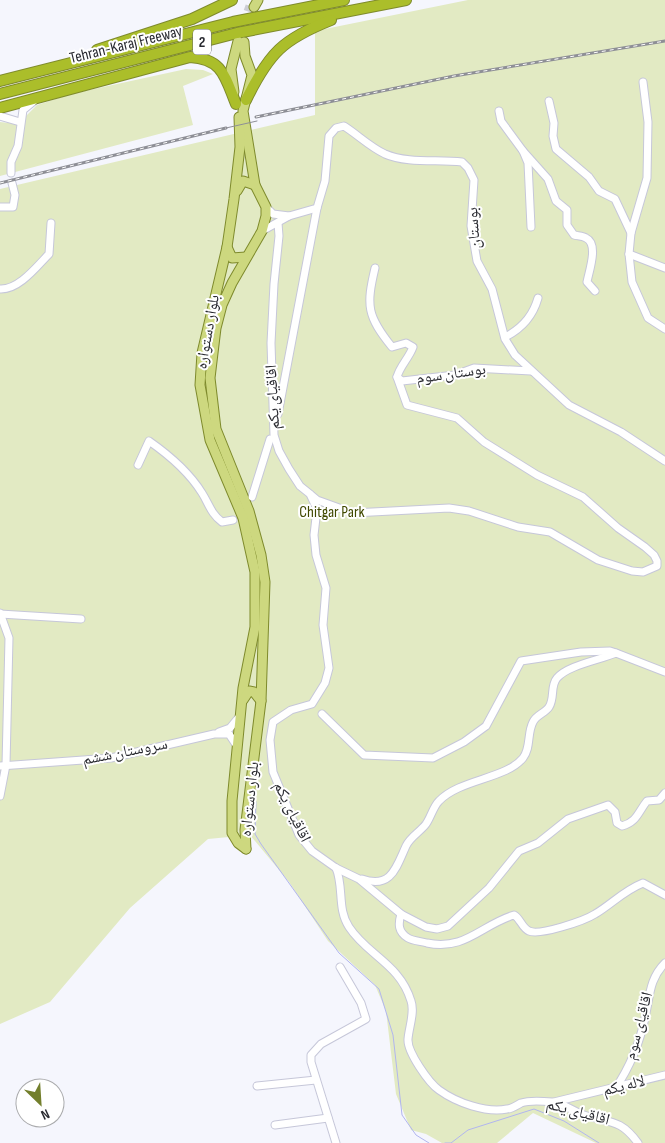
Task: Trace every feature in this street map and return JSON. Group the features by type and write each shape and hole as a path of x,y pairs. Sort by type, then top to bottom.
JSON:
{"highway":[{"path":"26,74 192,19 232,0"},
{"name":"Tehran-Karaj Freeway","path":"0,81 233,22 344,0"},
{"name":"Tehran-Karaj Freeway","path":"0,94 237,33 406,0"},
{"path":"246,100 257,76 272,55 298,34 338,17 410,0"},
{"path":"0,108 190,57 208,60 217,66 225,76 239,111"}],"main road":[{"path":"239,111 246,100 252,75 241,42 233,55 231,69 239,111 255,185 266,207"},
{"name":"بلوار دستواره","path":"239,111 240,147 234,199 227,247 209,316 202,353 200,385 210,440 243,518 255,572 255,627 242,701 234,780 232,833 238,843 246,849 245,830 261,701 265,582 261,555 249,511 216,429 210,378 216,328 222,305 246,257 262,231 266,207"},
{"path":"234,199 238,186 243,181 255,185"},
{"path":"227,247 232,258 246,257"},
{"path":"242,701 249,691 254,692 261,701"},
{"path":"234,780 239,784 247,784 252,776"}],"street":[{"path":"643,82 648,122 647,178 631,233 629,254 632,282 642,306 648,318 665,329"},
{"path":"11,174 11,162 18,146 20,122 24,110 38,98"},
{"path":"549,102 554,123 553,136 556,149 589,177 599,192 614,199 631,233"},
{"path":"499,112 501,121 552,185 556,201 567,210 567,225 574,235 590,241 593,249 586,282 595,292"},
{"path":"0,116 20,122"},
{"name":"بوستان","path":"317,208 325,182 329,136 336,128 344,126 363,138 373,148 399,159 462,162 468,168 474,180 470,226 477,260 492,289 505,337 516,355 531,372 569,405 622,432 665,461"},
{"path":"523,151 528,163 531,227"},
{"path":"0,207 13,207 15,203 12,183"},
{"path":"266,207 273,214 289,216"},
{"path":"262,231 289,216 317,208 278,414"},
{"path":"0,289 6,289 23,279 49,254 51,223"},
{"name":"اقاقیای یکم","path":"278,223 280,228 274,284 271,343 274,435 279,451 289,469 300,486 310,494 317,509 314,535 316,555 326,588 323,626 329,668 325,683 312,704 279,716 273,722 270,740 273,772 300,835 312,851 336,868 341,880 342,910 348,926 360,940 388,964 404,983 412,1003 408,1042 424,1073 437,1089 454,1099 496,1109 509,1109 524,1102 554,1102 587,1116 620,1123 638,1143"},
{"path":"629,254 665,268"},
{"name":"بوستان سوم","path":"375,268 370,287 371,316 392,347 406,343 413,347 410,356 399,369 397,377 402,381 455,375 474,368 531,372"},
{"path":"505,337 518,330 528,319 536,307 538,298"},
{"path":"310,494 317,500 353,513 449,508 469,511 518,527 550,532 598,560 632,571 643,572 652,570 657,566 658,561 646,547 618,528 583,497 537,475 484,442 457,418 407,405 397,377"},
{"path":"252,497 270,439"},
{"path":"138,465 149,441 172,458 202,492 214,516 222,522 234,520"},
{"path":"0,796 9,638 0,613 82,619"},
{"path":"322,714 364,755 433,758 464,742 486,726 521,661 581,652 610,651 665,672"},
{"path":"336,868 372,883 383,881 398,866 406,846 427,822 439,801 450,792 511,768 523,758 527,750 532,722 550,705 554,685 562,674 616,653"},
{"name":"سروستان ششم","path":"3,765 83,762 111,758 214,734 236,723 242,712"},
{"path":"258,726 273,727"},
{"path":"214,734 229,734 234,739 238,748"},
{"path":"257,739 270,740"},
{"path":"359,879 402,914 426,927 437,929 448,926 489,888 520,851 538,842 568,819 608,805 615,812 617,823 622,826 630,824 635,820 647,801 659,800 665,794"},
{"path":"402,914 399,928 402,934 419,941 447,944 468,939 486,927 514,915 527,931 534,932 582,920 594,915 625,891 643,883 665,895"},
{"name":"اقاقیای سوم","path":"615,1089 624,1075 634,1052 646,1014 649,988 665,963"},
{"path":"336,1143 316,1080 311,1055 315,1049 366,1019 361,1003 340,967"},
{"name":"لاله یکم","path":"554,1102 615,1089 665,1075"},
{"path":"257,1086 316,1080"},
{"path":"275,1125 328,1118"}],"green space":[{"name":"Chitgar Park","path":"468,0 665,0 665,1143 596,1143 533,1113 497,1143 442,1143 426,1134 411,1130 396,1094 386,1011 375,985 328,941 289,882 250,835 208,839 130,908 50,1002 0,1024 0,189 315,115 315,31"},
{"path":"186,69 203,70 213,74 183,86 193,125 0,176 0,122 18,124 37,105 71,94"}],"waterway":[{"path":"256,802 255,834 261,844 339,953 379,989 393,1035 402,1115 416,1135 429,1143"},
{"path":"445,1143 451,1143 468,1130 534,1109 564,1121 599,1143"}],"tunnel":[{"path":"239,37 250,6"}],"tram line":[{"path":"226,128 257,121"}],"railway":[{"path":"256,117 454,76 665,41"},
{"path":"0,183 226,128"}]}
